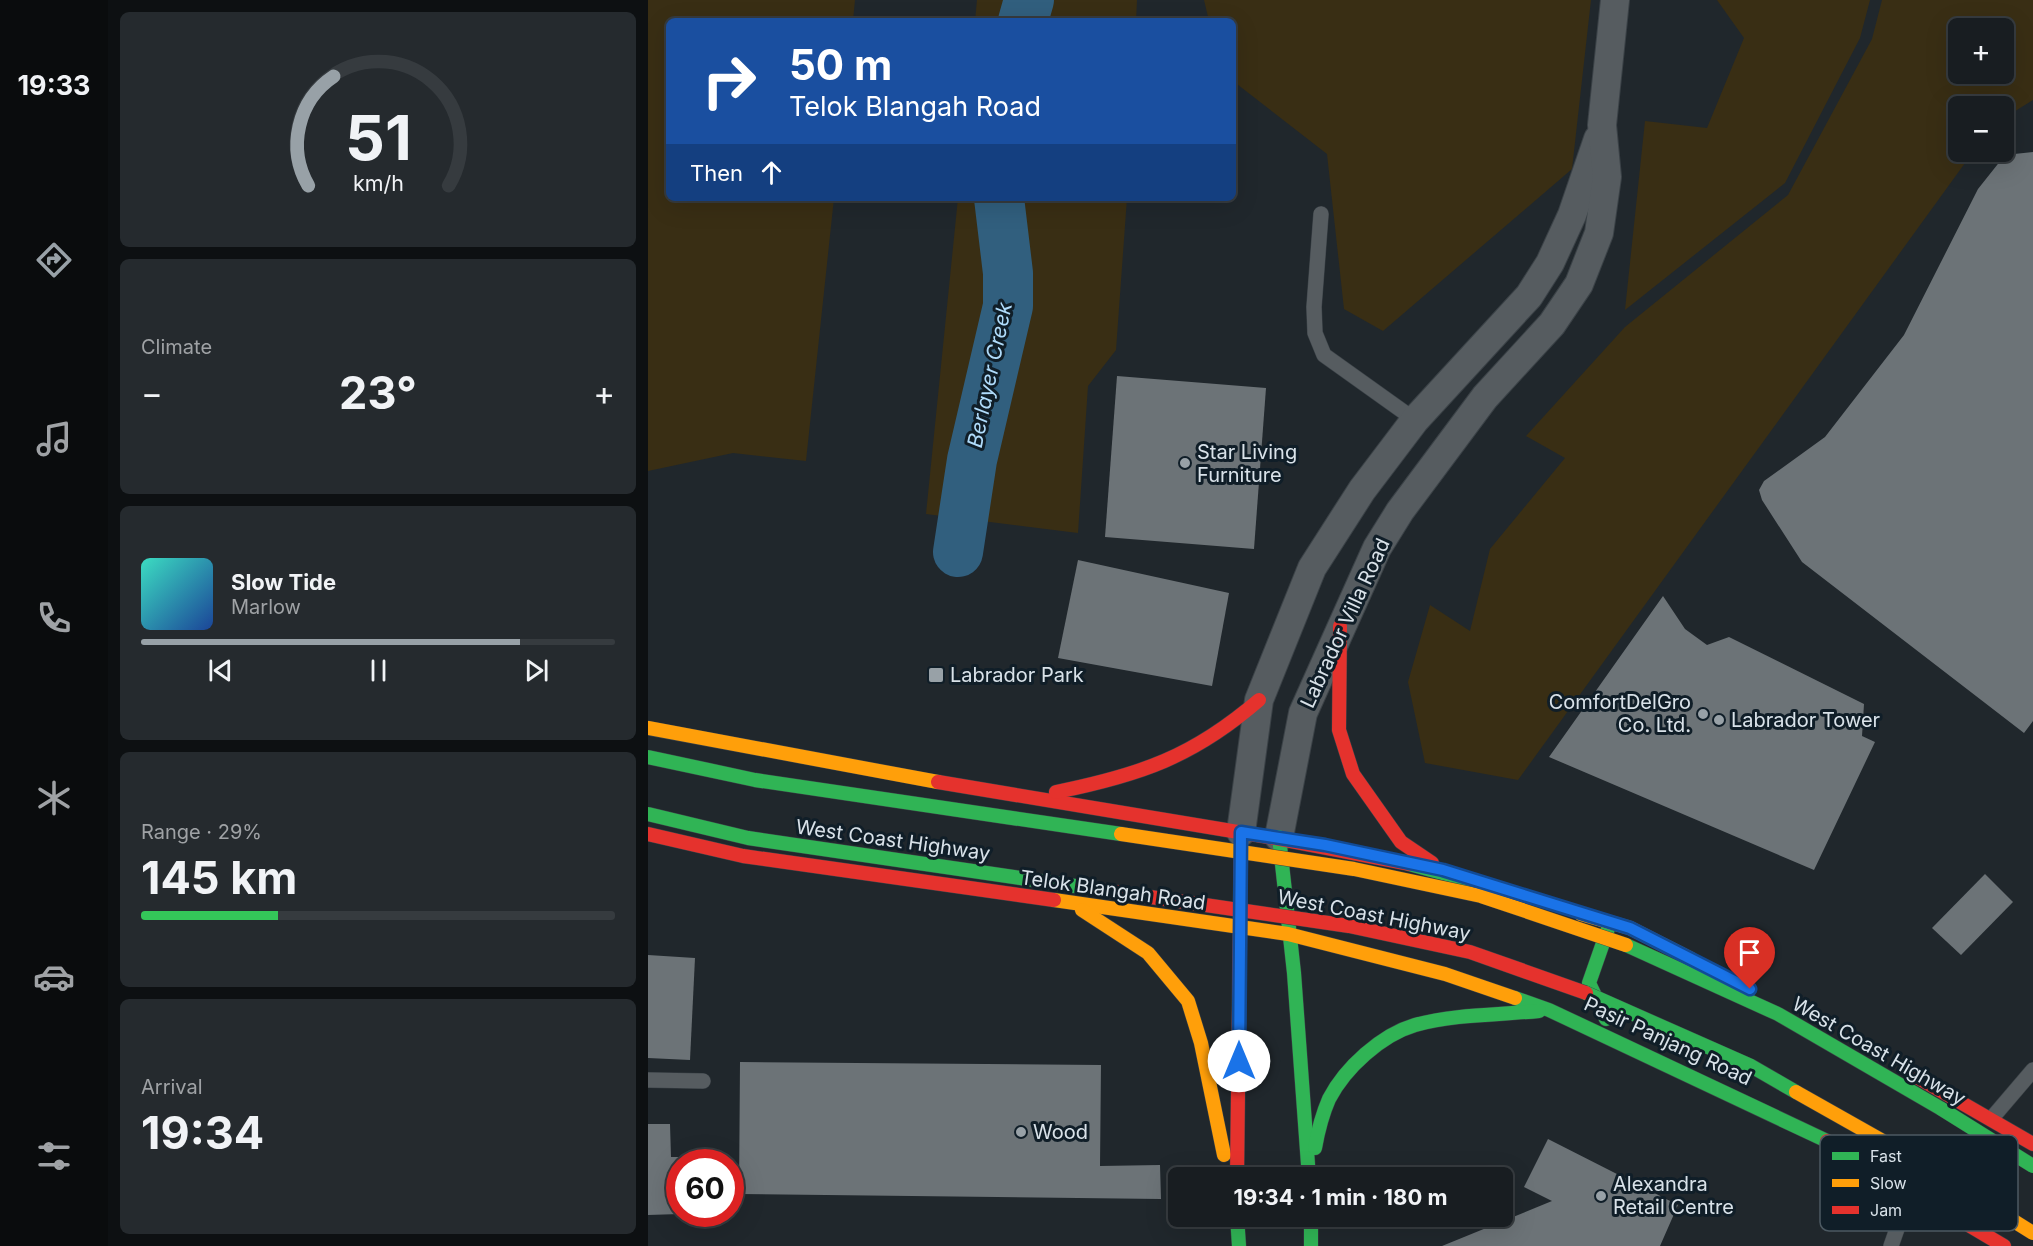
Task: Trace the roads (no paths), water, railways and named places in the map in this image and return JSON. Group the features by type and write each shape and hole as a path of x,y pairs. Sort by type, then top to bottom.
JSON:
{"main road":[{"path":"1340,626 1339,730 1353,774 1401,842 1443,870"},
{"path":"1033,797 1101,784 1171,762 1235,722 1259,700"},
{"path":"648,728 745,748 1279,837 1443,870 1544,902"},
{"name":"West Coast Highway","path":"648,757 755,780 1354,869 1481,896 1616,941 1778,1014 1983,1135"},
{"name":"West Coast Highway","path":"648,814 748,838 1349,926 1470,952 1596,996 1751,1066 1872,1135"},
{"path":"1237,1167 1241,832"},
{"name":"Telok Blangah Road","path":"648,834 743,856 1288,934"},
{"path":"1279,837 1294,973 1308,1167"},
{"path":"1072,904 1148,953 1188,1001 1201,1043 1226,1167"},
{"path":"1566,909 1630,928 1861,1045"},
{"path":"1610,923 1590,982 1615,1038"},
{"name":"Pasir Panjang Road","path":"1288,934 1445,974 1549,1010 1615,1038 1820,1137"},
{"path":"1311,1167 1321,1121 1334,1092 1356,1066 1392,1036 1414,1025 1549,1010"},
{"path":"1901,1068 1992,1118 2033,1144"},
{"name":"West Coast Highway","path":"2018,1157 2033,1166"},
{"name":"West Coast Highway","path":"2018,1224 2033,1233"},
{"path":"1238,1227 1239,1246"},
{"path":"1311,1227 1311,1246"},
{"name":"Pasir Panjang Road","path":"1980,1231 2004,1246"}],"street":[{"name":"Labrador Villa Road","path":"1241,832 1259,700 1312,568 1362,490 1419,415 1529,296 1550,263 1583,185 1602,125 1616,0"},
{"name":"Labrador Villa Road","path":"1279,837 1303,713 1340,626 1377,548 1400,511 1485,397 1552,324 1580,284 1599,232 1607,177 1602,125"},
{"name":"Labrador Villa Road","path":"1419,415 1450,395 1462,398 1460,430"}],"lane":[{"path":"1321,213 1314,307 1315,333 1324,355 1419,415"},
{"path":"1992,1118 2033,1071"},
{"path":"648,1080 703,1081"},
{"path":"1891,1246 1896,1231"}],"waterway":[{"name":"Berlayer Creek","path":"1024,18 1029,0"},
{"name":"Berlayer Creek","path":"958,552 972,460 1008,306 1008,273 999,201"}],"place":[{"name":"Star Living Furniture","path":"1185,463"},
{"name":"Labrador Park","path":"936,675"},
{"name":"ComfortDelGro Co. Ltd.","path":"1703,714"},
{"name":"Labrador Tower","path":"1719,720"},
{"name":"Wood","path":"1021,1132"},
{"name":"Alexandra Retail Centre","path":"1601,1196"}]}
